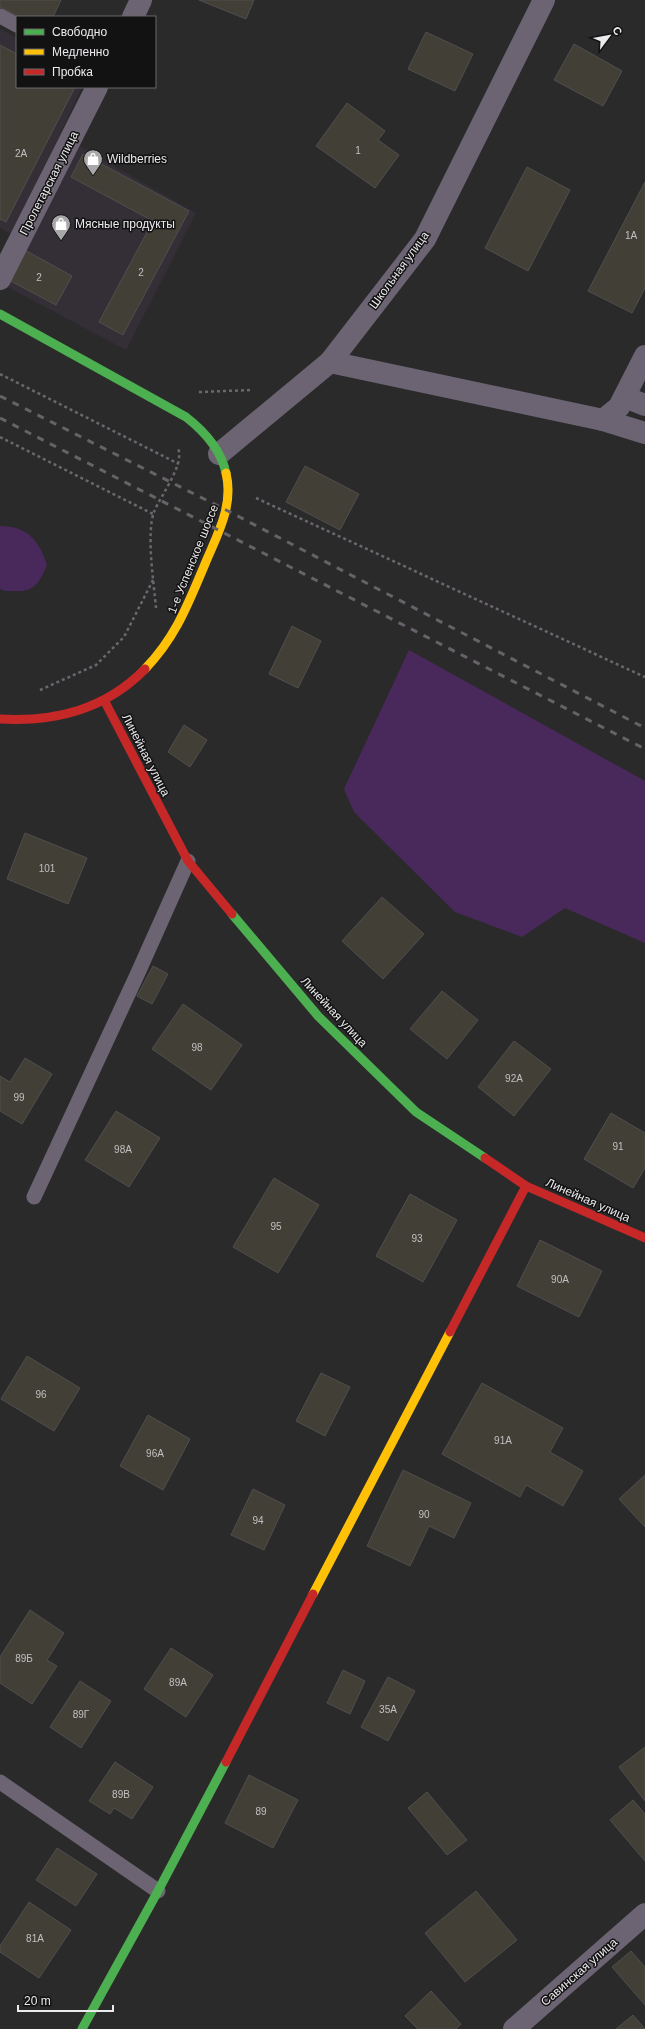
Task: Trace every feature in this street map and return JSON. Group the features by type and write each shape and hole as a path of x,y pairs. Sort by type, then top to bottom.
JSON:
{"street":[{"path":"133,16 141,0"},
{"name":"Школьная улица","path":"219,454 330,362 425,239 544,0"},
{"name":"Пролетарская улица","path":"0,279 96,88"},
{"name":"1-е Успенское шоссе","path":"0,314 156,399 193,422 208,437 219,454 225,468 229,486 228,511 177,629 160,654 137,677 104,700 85,710 58,717 25,720 0,719"},
{"path":"603,420 619,407 645,356"},
{"path":"330,362 603,420 645,433"},
{"path":"625,397 645,405"},
{"name":"Линейная улица","path":"104,700 188,861 318,1016 416,1112 526,1186 645,1238"},
{"path":"82,2029 158,1891 526,1186"},
{"name":"Савинская улица","path":"514,2029 645,1914"}],"lane":[{"path":"0,16 16,24"},
{"path":"34,1197 188,861"},
{"path":"0,1782 158,1891"}],"path":[{"path":"0,374 178,464"},
{"path":"192,392 256,390"},
{"path":"0,437 153,514"},
{"path":"156,609 150,546 153,514 178,464 180,453 176,441"},
{"path":"229,486 645,677"},
{"path":"39,690 96,665 124,637 154,579"}],"shaded area":[{"path":"0,29 16,37 16,88 82,88 13,235 0,228"},
{"path":"79,146 196,213 126,350 2,284"},
{"path":"0,526 18,529 31,536 44,556 47,565 39,581 28,590 4,591 0,589"},
{"path":"409,650 645,781 645,943 565,908 522,937 455,912 354,812 344,789"}],"building":[{"path":"0,0 61,0 53,16 18,16 0,7"},
{"path":"199,0 254,0 246,19"},
{"path":"426,32 473,54 455,91 408,69"},
{"path":"574,44 622,71 603,106 554,80"},
{"path":"0,45 16,53 16,88 74,88 6,222 0,219"},
{"path":"347,103 385,131 378,140 399,155 375,188 316,146"},
{"path":"83,154 189,211 123,335 99,322 153,221 71,177"},
{"path":"527,167 570,190 528,271 485,248"},
{"path":"645,182 645,288 632,313 588,291"},
{"path":"23,249 72,276 56,305 7,279"},
{"path":"305,466 359,494 340,530 286,502"},
{"path":"292,626 321,641 298,688 269,674"},
{"path":"184,725 207,740 190,767 168,752"},
{"path":"25,833 87,858 68,904 7,879"},
{"path":"382,897 424,934 383,979 342,941"},
{"path":"153,966 168,974 152,1004 137,996"},
{"path":"442,991 478,1020 447,1059 410,1029"},
{"path":"183,1004 242,1045 211,1090 152,1049"},
{"path":"514,1041 551,1069 514,1116 478,1087"},
{"path":"25,1058 52,1074 22,1124 0,1111 0,1076 10,1082"},
{"path":"116,1111 160,1138 129,1187 85,1160"},
{"path":"611,1113 645,1133 645,1168 633,1188 584,1159"},
{"path":"274,1178 319,1205 278,1273 233,1247"},
{"path":"410,1194 457,1220 423,1282 376,1256"},
{"path":"540,1240 602,1271 579,1317 517,1286"},
{"path":"27,1356 80,1388 54,1431 1,1399"},
{"path":"321,1373 350,1387 325,1436 296,1421"},
{"path":"482,1383 563,1428 550,1452 583,1471 563,1506 526,1485 520,1497 442,1454"},
{"path":"148,1415 190,1439 163,1490 120,1466"},
{"path":"403,1470 471,1503 454,1538 429,1526 410,1566 367,1546"},
{"path":"645,1475 645,1527 619,1499"},
{"path":"253,1489 285,1505 264,1550 231,1535"},
{"path":"30,1610 64,1633 47,1660 57,1666 32,1704 0,1683 0,1657"},
{"path":"171,1648 213,1675 186,1717 144,1689"},
{"path":"343,1670 365,1681 350,1714 327,1703"},
{"path":"388,1677 415,1691 388,1741 361,1727"},
{"path":"80,1681 111,1701 81,1748 50,1727"},
{"path":"645,1747 645,1801 619,1767"},
{"path":"115,1762 153,1787 132,1819 114,1808 110,1814 89,1801"},
{"path":"249,1775 298,1800 273,1848 225,1823"},
{"path":"427,1792 467,1840 447,1855 408,1808"},
{"path":"633,1800 645,1814 645,1861 610,1820"},
{"path":"57,1848 97,1874 76,1906 36,1880"},
{"path":"476,1891 517,1940 465,1982 425,1933"},
{"path":"29,1902 71,1930 39,1978 0,1952 0,1946"},
{"path":"631,1951 645,1967 645,2005 612,1967"},
{"path":"431,1991 461,2024 456,2029 418,2029 405,2016"},
{"path":"633,2015 645,2029 616,2029"}],"railway":[{"path":"0,396 228,511 645,728"},
{"path":"0,418 645,749"}],"traffic: fast":[{"path":"0,314 186,417 199,428 211,442 224,465 226,473"},
{"path":"232,914 318,1016 416,1112 485,1158"},
{"path":"82,2029 158,1891 226,1762"}],"traffic: slow":[{"path":"145,669 165,645 180,620 219,531 228,497 226,473"},
{"path":"313,1594 450,1332"}],"traffic: jam":[{"path":"0,719 40,718 60,715 96,704 113,695 130,683 145,669"},
{"path":"104,700 188,861 232,914"},
{"path":"485,1158 526,1186 645,1238"},
{"path":"450,1332 526,1186"},
{"path":"226,1762 313,1594"}],"place":[{"name":"Wildberries","path":"93,176"},
{"name":"Мясные продукты","path":"61,241"}]}
